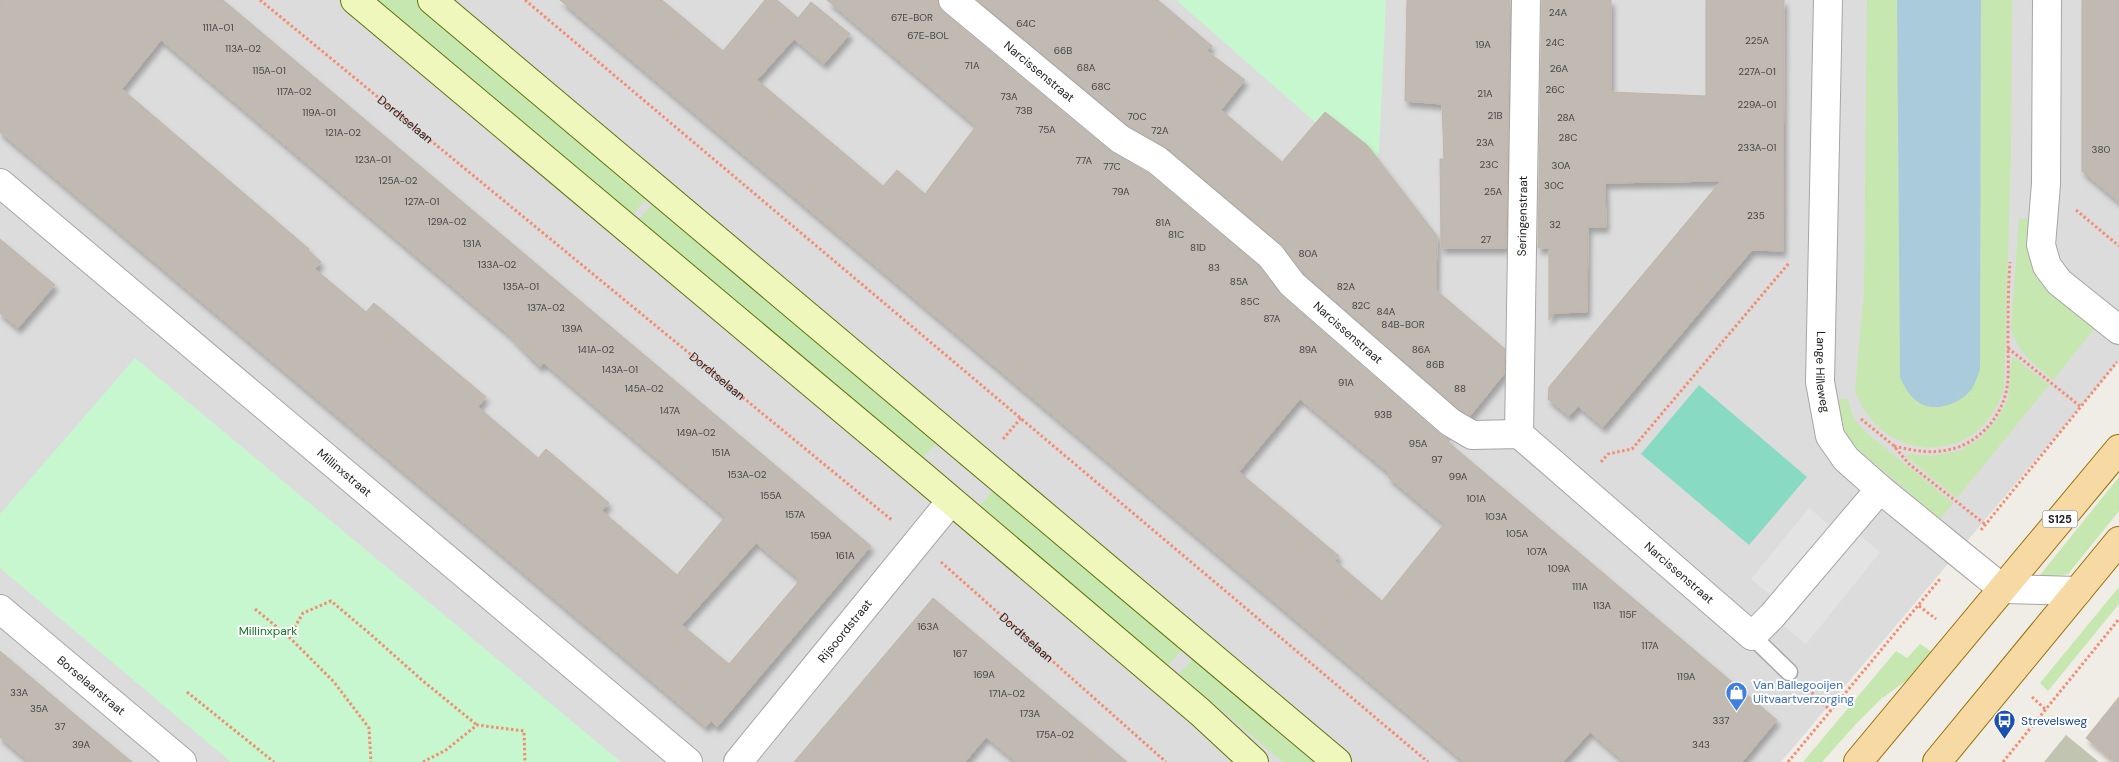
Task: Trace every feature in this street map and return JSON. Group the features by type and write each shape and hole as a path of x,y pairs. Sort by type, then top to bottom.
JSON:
{"main road":[{"path":"356,0 1200,712 1254,762"},
{"path":"432,0 1337,762"},
{"name":"S125","path":"1858,762 2119,449"},
{"path":"1937,762 2119,541"}],"street":[{"name":"Narcissenstraat","path":"953,0 1120,139 1157,160 1271,256 1292,284 1450,422 1472,435 1519,434 1752,636"},
{"name":"Seringenstraat","path":"1519,434 1526,0"},
{"name":"Lange Hilleweg","path":"1828,0 1820,382 1830,436 1846,458 1880,489 2003,589"},
{"path":"2047,0 2046,184 2041,245 2047,266 2059,282 2119,330"},
{"name":"Millinxstraat","path":"0,183 688,762"},
{"path":"1752,636 1772,616 1880,489"},
{"name":"Rijsoordstraat","path":"753,757 951,501"},
{"path":"2003,589 2078,591"},
{"name":"Borselaarstraat","path":"0,609 182,762"}],"lane":[{"name":"Narcissenstraat","path":"1752,636 1789,672"}],"path":[{"name":"Dordtselaan","path":"260,0 918,542 1166,762"},
{"path":"525,0 1428,762"},
{"path":"2046,184 2119,246"},
{"path":"1893,446 1913,450 1946,451 1965,444 1981,434 1995,418 2005,398 2008,375 2010,254"},
{"path":"1580,488 1608,454 1632,449 1791,261"},
{"path":"2008,348 2081,407"},
{"path":"1858,411 1862,419 1893,446 1909,464 1986,525"},
{"path":"289,637 303,614 331,601 370,633 422,681 477,725 524,731 525,762"},
{"path":"254,609 289,637 334,682 369,728 371,762"},
{"path":"2003,762 2119,620"},
{"path":"187,692 274,762"},
{"path":"423,762 446,750 477,725"}],"shaded area":[{"path":"0,0 2119,0 2119,361 1781,762 0,762"},
{"path":"1809,508 1840,534 1847,525 1880,552 1806,644 1772,616 1782,604 1751,579"},
{"path":"2066,735 2099,762 2044,762"}],"green space":[{"path":"369,0 416,0 649,196 629,219"},
{"path":"1176,0 1386,0 1379,153 1375,163 1366,167"},
{"path":"1867,0 1897,0 1900,377 1911,396 1925,406 1980,369 1981,0 2012,0 2011,152 2004,388 1992,414 1975,433 1954,444 1931,448 1908,444 1886,433 1868,415 1855,390 1864,291"},
{"path":"655,201 938,441 919,463 635,224"},
{"path":"2019,218 2031,219 2030,255 2031,266 2035,274 2059,300 2095,328 2053,380 2022,351 2011,328"},
{"name":"Millinxpark","path":"135,358 621,762 231,762 0,568 0,514"},
{"path":"2012,358 2015,358 2049,385 1957,498 1906,457 1908,454 1931,456 1959,451 1980,439 1999,416 2008,399"},
{"path":"1699,385 1807,477 1749,545 1641,454"},
{"path":"1833,399 1848,399 1853,417 1863,430 1953,503 1940,519 1847,440 1838,426"},
{"path":"2119,477 2119,511 2068,574 2036,580"},
{"path":"996,487 1183,648 1167,667 980,506"},
{"path":"2119,587 2119,604 2048,691 2040,683"},
{"path":"1920,644 1932,652 1910,678 1881,699 1822,762 1803,762 1896,651 1907,658"},
{"path":"1196,656 1320,762 1283,762 1179,674"}],"water":[{"path":"1897,0 1981,0 1980,369 1973,387 1968,393 1955,402 1940,407 1932,407 1915,400 1909,394 1900,377"}],"building":[{"path":"0,0 223,0 871,546 717,727 711,721 706,727 0,132","holes":["161,40 508,334 540,367 544,363 725,517 677,575 602,511 609,503 546,449 538,458 478,407 486,397 374,303 366,312 315,269 321,262 309,249 122,89","756,543 800,580 729,664 682,625"]},
{"path":"560,0 662,0 723,51 765,0 777,0 798,18 811,2 850,34 824,64 794,39 757,80 883,186 897,170 925,194 976,126 827,0 938,0 943,12 1110,151 1148,173 1260,267 1282,296 1440,434 1450,440 1448,442 1777,720 1742,762 1624,762 1590,732 1563,762 1464,762","holes":["1300,399 1390,474 1388,477 1444,524 1382,601 1335,561 1339,556 1239,472"]},
{"path":"977,0 1158,0 1212,46 1207,51 1245,80 1221,110 1282,162 1325,112 1367,145 1437,236 1436,290 1505,349 1504,374 1470,416 1459,409 1304,273 1281,244 1167,148 1129,126"},
{"path":"1407,0 1510,0 1506,248 1441,248 1440,159 1444,159 1442,104 1405,101"},
{"path":"1542,0 1611,0 1611,92 1706,96 1706,0 1784,0 1783,251 1752,250 1603,427 1578,406 1569,416 1548,399 1549,387 1721,181 1605,183 1606,227 1588,227 1587,312 1554,313 1549,320 1549,248 1538,248"},
{"path":"2082,0 2119,0 2119,202 2082,171"},
{"path":"0,239 55,285 18,328 0,313"},
{"path":"933,598 1127,762 1016,762 986,737 965,762 794,762"},
{"path":"0,651 132,762 29,762 0,737"},
{"path":"2119,697 2119,762 2115,762 2086,738"}],"place":[{"name":"Van Ballegooijen Uitvaartverzorging","path":"1737,711"},
{"name":"Strevelsweg","path":"2005,740"}]}
